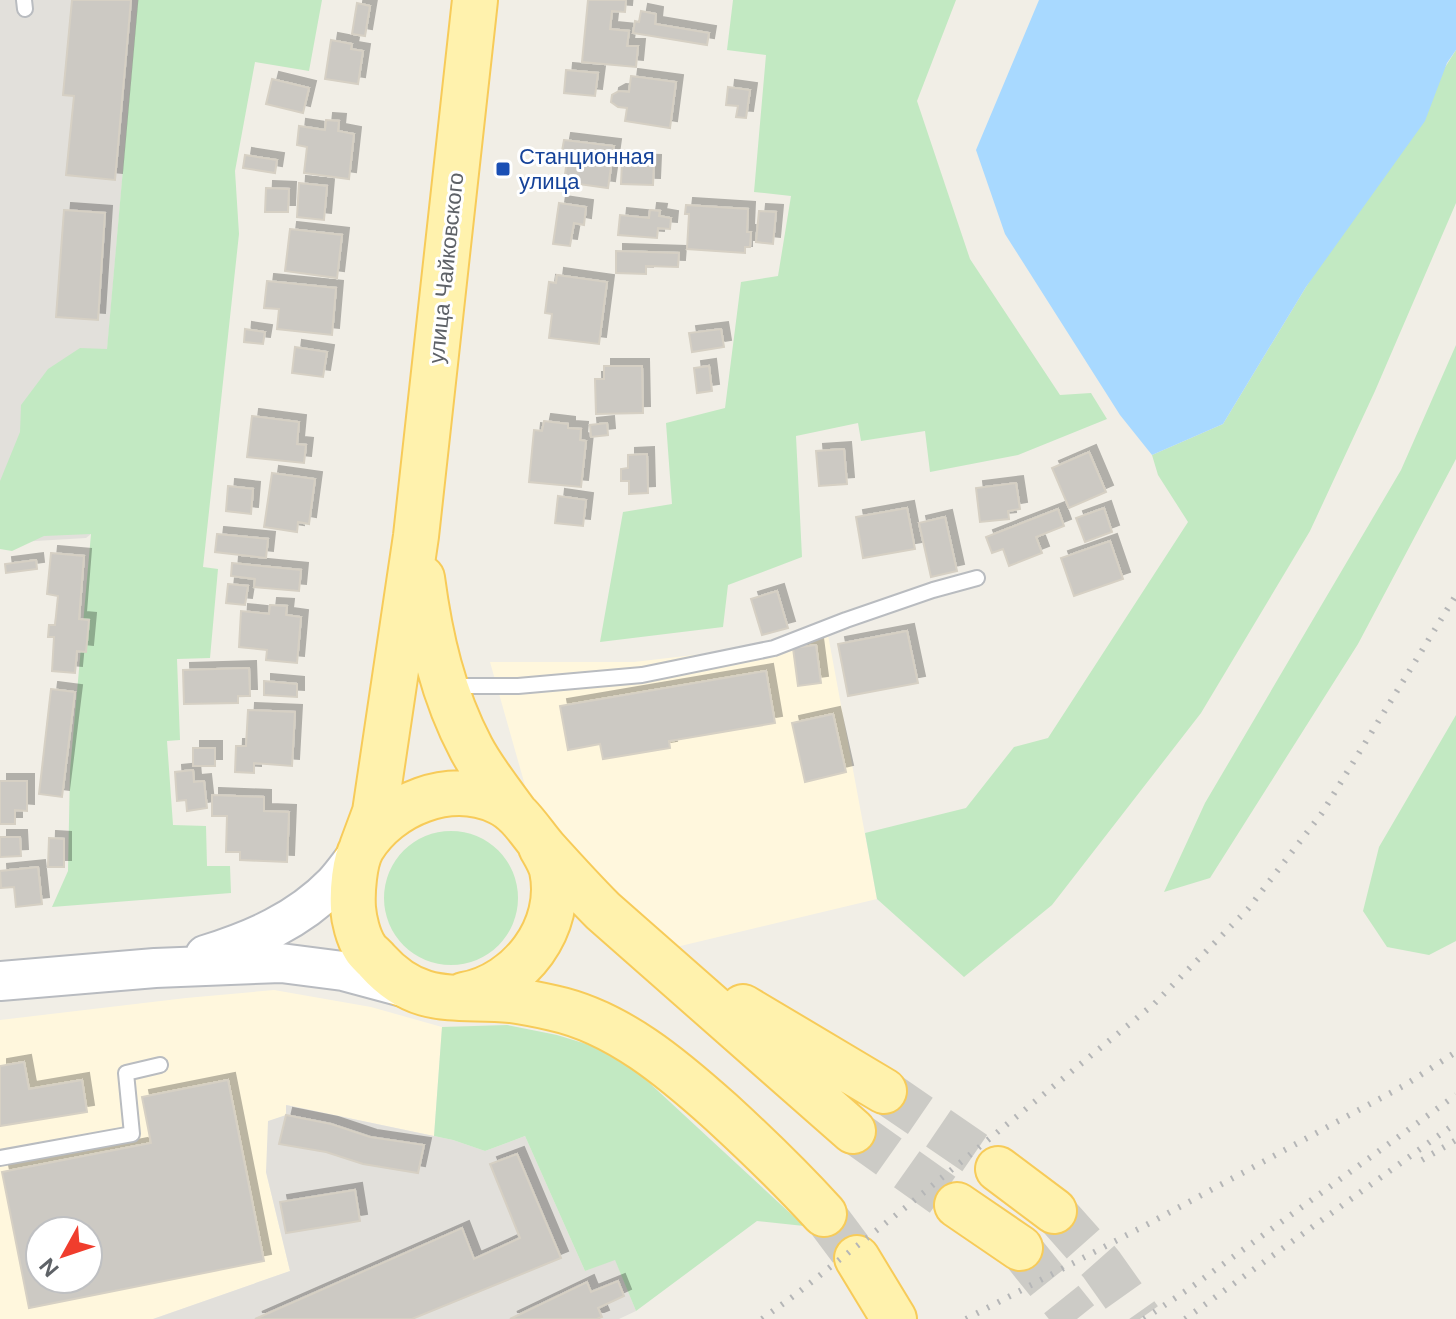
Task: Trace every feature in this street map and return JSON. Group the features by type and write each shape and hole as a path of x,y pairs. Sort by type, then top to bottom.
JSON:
{"main road":[{"name":"улица Чайковского","path":"361,850 375,812 416,536 475,0"},
{"name":"улица Чайковского","path":"416,536 427,618 451,707 472,751 527,828"},
{"path":"155,968 232,946 304,911 334,883 381,826 404,808 427,797 452,793 477,795 499,802 603,911 853,1131"},
{"path":"361,850 352,896 354,918 364,947 395,979 429,994 477,992 501,981 523,964 549,923 554,897 552,867 527,828"},
{"path":"652,953 884,1091"},
{"path":"1,975 281,963 343,971 429,994 511,1000 556,1008 596,1023 637,1045 677,1073 756,1144 824,1214"},
{"path":"998,1169 1054,1211"},
{"path":"957,1205 1020,1248"},
{"path":"857,1258 894,1319"}],"lane":[{"path":"444,686 518,686 642,675 774,648 846,620 977,578"},
{"path":"0,1158 132,1134 126,1073 160,1065"}],"shaded area":[{"path":"0,0 138,0 91,534 86,538 0,545"},
{"path":"813,630 828,635 877,899 668,949 530,803 490,662 634,662 719,652"},
{"path":"274,990 371,1007 442,1027 434,1136 287,1105 266,1172 290,1271 153,1319 0,1319 0,1020"},
{"path":"286,1105 453,1140 485,1151 525,1136 585,1271 615,1259 636,1311 619,1319 153,1319 290,1271 266,1172 268,1121 286,1115"}],"green space":[{"path":"138,0 322,0 309,71 255,62 235,171 239,234 203,567 218,569 210,658 177,659 180,740 167,741 173,825 206,826 207,866 230,866 231,893 52,907 68,871 70,771 91,534 44,536 12,551 0,549 0,481 20,432 21,405 48,369 80,348 107,349"},
{"path":"733,0 956,0 917,101 970,259 1060,395 1091,393 1107,419 1018,455 930,472 925,431 861,441 858,423 796,436 802,557 728,585 723,627 600,642 623,512 672,504 666,423 725,408 741,282 778,276 791,196 754,192 766,55 727,50"},
{"path":"1456,50 1456,203 1375,391 1310,531 1201,713 1052,905 964,977 877,899 865,833 966,808 1014,747 1048,738 1188,522 1158,475 1152,455 1223,424"},
{"path":"1456,345 1456,459 1358,644 1210,878 1164,892 1205,803 1401,470"},
{"path":"1456,715 1456,941 1429,955 1387,947 1363,911 1379,847"},
{"path":"451,831 477,836 498,851 513,872 518,898 513,924 498,945 477,960 451,965 425,960 404,945 389,924 384,898 389,872 404,851 425,836"},
{"path":"507,1025 593,1046 630,1065 804,1226 757,1221 636,1311 615,1260 585,1271 525,1136 485,1151 434,1136 442,1027"}],"water":[{"path":"1039,0 1456,0 1456,50 1447,63 1425,121 1306,287 1223,424 1152,455 1120,415 1005,234 976,150"}],"building":[{"path":"72,0 131,0 115,180 66,175 74,96 63,95"},
{"path":"588,0 626,0 625,12 612,11 610,29 629,31 627,46 638,46 636,67 582,62"},
{"path":"357,3 370,6 365,36 352,34"},
{"path":"641,11 656,14 655,24 709,33 707,45 633,33"},
{"path":"331,40 352,44 351,49 363,51 358,84 325,79"},
{"path":"566,70 598,73 595,96 564,93"},
{"path":"631,76 676,82 670,128 625,121 627,108 611,102 612,95 619,91 629,92"},
{"path":"272,79 309,88 303,113 266,104"},
{"path":"728,87 750,90 746,118 736,117 738,106 726,105"},
{"path":"326,120 339,121 338,131 354,134 349,179 304,173 307,147 297,145 299,126 325,130"},
{"path":"564,140 614,146 608,188 564,182 568,152 562,151"},
{"path":"245,155 277,160 275,173 243,168"},
{"path":"622,161 654,162 653,185 621,184"},
{"path":"299,183 327,186 324,220 297,217"},
{"path":"266,188 289,189 288,212 265,212"},
{"path":"559,203 586,207 584,225 574,223 570,246 553,244"},
{"path":"686,205 748,209 750,247 745,247 745,253 687,249 689,214 685,214"},
{"path":"64,210 105,213 98,320 56,317"},
{"path":"650,210 660,211 659,216 671,218 670,229 658,228 657,238 618,235 620,215 649,218"},
{"path":"759,211 776,212 773,244 756,242"},
{"path":"290,229 342,235 337,278 285,271"},
{"path":"616,251 679,253 678,267 646,266 646,274 616,273"},
{"path":"557,275 607,282 599,344 549,338 552,314 545,313 549,282 556,283"},
{"path":"267,281 336,288 332,335 277,329 279,309 264,308"},
{"path":"245,329 265,332 263,344 244,342"},
{"path":"721,329 724,347 692,352 689,333"},
{"path":"295,347 327,352 323,377 292,373"},
{"path":"604,366 642,366 643,413 596,414 595,379 604,379"},
{"path":"709,366 712,391 697,393 694,368"},
{"path":"252,416 299,422 297,444 306,445 304,463 247,457"},
{"path":"544,421 581,429 580,440 586,441 581,487 529,482 534,430 542,431"},
{"path":"607,423 608,435 591,437 590,425"},
{"path":"844,449 847,484 819,486 816,451"},
{"path":"1089,452 1106,492 1069,508 1052,468"},
{"path":"647,454 648,493 629,494 629,481 621,481 621,469 628,468 628,455"},
{"path":"272,473 315,479 309,524 298,522 297,532 264,527"},
{"path":"1016,483 1020,509 1008,511 1009,519 980,522 976,488"},
{"path":"228,486 253,489 251,514 226,511"},
{"path":"558,496 586,500 583,526 555,523"},
{"path":"907,508 915,549 863,558 856,517"},
{"path":"1104,508 1112,532 1085,542 1076,518"},
{"path":"1058,509 1064,526 1036,537 1042,553 1009,566 1003,549 992,553 986,537"},
{"path":"945,517 957,571 931,577 919,523"},
{"path":"217,534 268,539 266,558 215,552"},
{"path":"1110,541 1123,579 1074,596 1061,558"},
{"path":"51,553 84,556 79,619 89,620 86,652 77,651 75,673 52,671 54,637 48,637 49,625 55,625 58,596 47,594"},
{"path":"36,560 37,569 6,573 5,564"},
{"path":"232,563 301,570 299,591 254,587 255,579 231,576"},
{"path":"228,584 248,586 245,605 226,603"},
{"path":"777,591 788,628 762,635 751,599"},
{"path":"270,605 287,606 286,615 301,617 297,663 266,660 267,650 239,647 241,611 269,614"},
{"path":"907,631 918,683 848,696 838,644"},
{"path":"816,645 821,683 798,686 793,648"},
{"path":"249,668 250,696 238,696 238,703 184,704 183,670"},
{"path":"766,671 775,723 669,741 670,748 603,759 600,744 568,750 560,706"},
{"path":"264,681 297,684 297,697 264,695"},
{"path":"51,689 75,692 62,797 39,794"},
{"path":"248,710 295,712 292,766 254,763 254,773 235,772 236,746 246,746"},
{"path":"833,714 846,772 805,782 792,723"},
{"path":"193,748 215,748 215,766 193,766"},
{"path":"193,770 194,782 204,781 207,808 187,811 186,800 177,801 175,772"},
{"path":"0,781 27,781 27,811 15,810 15,824 0,824"},
{"path":"212,795 264,797 264,811 289,812 287,862 240,860 240,852 226,852 227,816 212,816"},
{"path":"0,837 20,837 21,856 0,857"},
{"path":"49,838 64,839 64,867 48,867"},
{"path":"38,867 42,904 16,907 14,887 1,888 0,871"},
{"path":"24,1062 29,1089 82,1080 87,1112 0,1126 0,1066"},
{"path":"228,1080 264,1261 104,1293 104,1215 24,1215 24,1283 2,1172 151,1143 142,1097"},
{"path":"286,1115 331,1124 370,1137 424,1145 418,1173 363,1164 326,1152 279,1144"},
{"path":"517,1154 561,1258 412,1319 255,1319 462,1228 474,1259 520,1238 490,1164"},
{"path":"355,1190 360,1221 286,1233 280,1202"},
{"path":"618,1281 624,1296 598,1308 602,1317 597,1319 510,1319 587,1282 591,1292"},
{"path":"26,1295 94,1295 29,1308"}],"tunnel":[{"path":"884,1091 998,1169"},
{"path":"853,1131 957,1205"},
{"path":"1054,1211 1101,1264 1140,1319"},
{"path":"824,1214 857,1258"},
{"path":"1020,1248 1077,1319"}],"railway":[{"path":"762,1319 906,1207 1154,1004 1248,909 1322,813 1456,595"},
{"path":"966,1319 1405,1085 1456,1052"},
{"path":"1144,1319 1456,1095"},
{"path":"1185,1319 1456,1123"},
{"path":"1422,1160 1456,1140"}],"place":[{"name":"Станционная улица","path":"503,169"}]}
